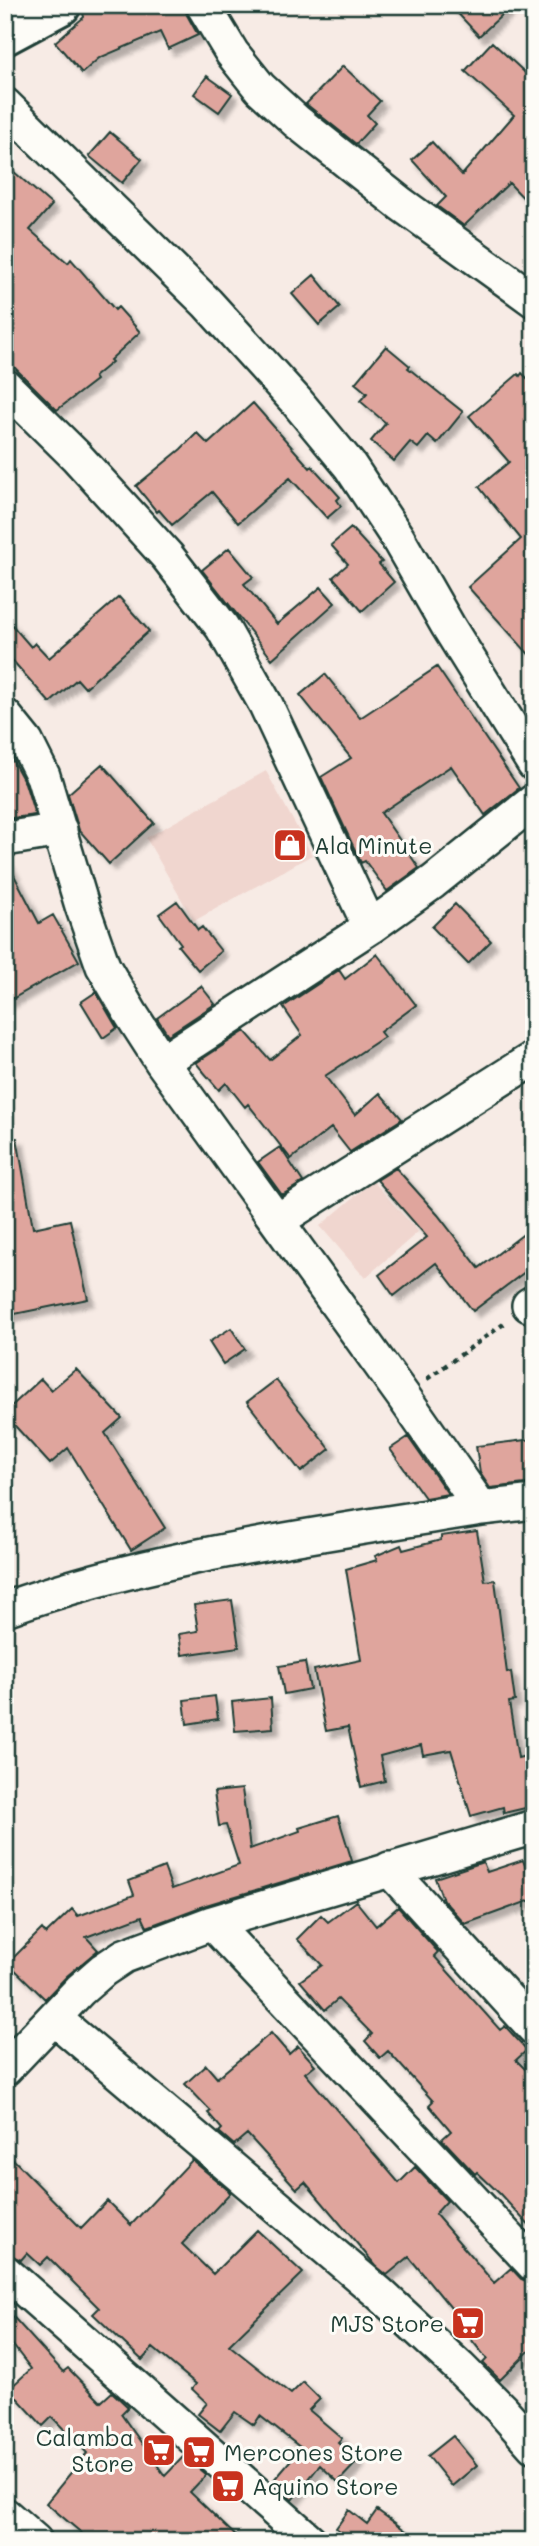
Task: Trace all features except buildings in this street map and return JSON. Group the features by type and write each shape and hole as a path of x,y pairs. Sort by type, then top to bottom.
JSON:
{"street":[{"path":"5,35 61,5"},
{"path":"203,5 232,53 260,88 296,121 401,204 534,300"},
{"path":"5,105 207,303 297,402 350,466 397,537 448,626 534,764"},
{"path":"5,386 75,456 158,546 222,627 266,705 370,927"},
{"path":"5,716 26,741 43,776 82,906 103,965 131,1014 162,1062 481,1508"},
{"path":"162,1062 370,927 433,882 534,800"},
{"path":"5,839 60,830"},
{"path":"277,1221 534,1058"},
{"path":"5,1609 99,1578 155,1564 481,1508 534,1503"},
{"path":"5,2069 80,1990 124,1956 212,1923 534,1828"},
{"path":"389,1870 534,2028"},
{"path":"212,1923 534,2265"},
{"path":"54,2018 379,2293 459,2367 534,2446"},
{"path":"5,2272 310,2541"},
{"path":"5,2515 35,2541"}],"path":[{"path":"403,1396 531,1303"}],"shaded area":[{"path":"266,771 312,855 194,921 146,838"},
{"path":"373,1181 418,1232 365,1278 320,1226"}],"place":[{"name":"Ala Minute","path":"290,845"},
{"name":"MJS Store","path":"468,2323"},
{"name":"Calamba Store","path":"159,2450"},
{"name":"Mercones Store","path":"199,2452"},
{"name":"Aquino Store","path":"228,2486"}]}
